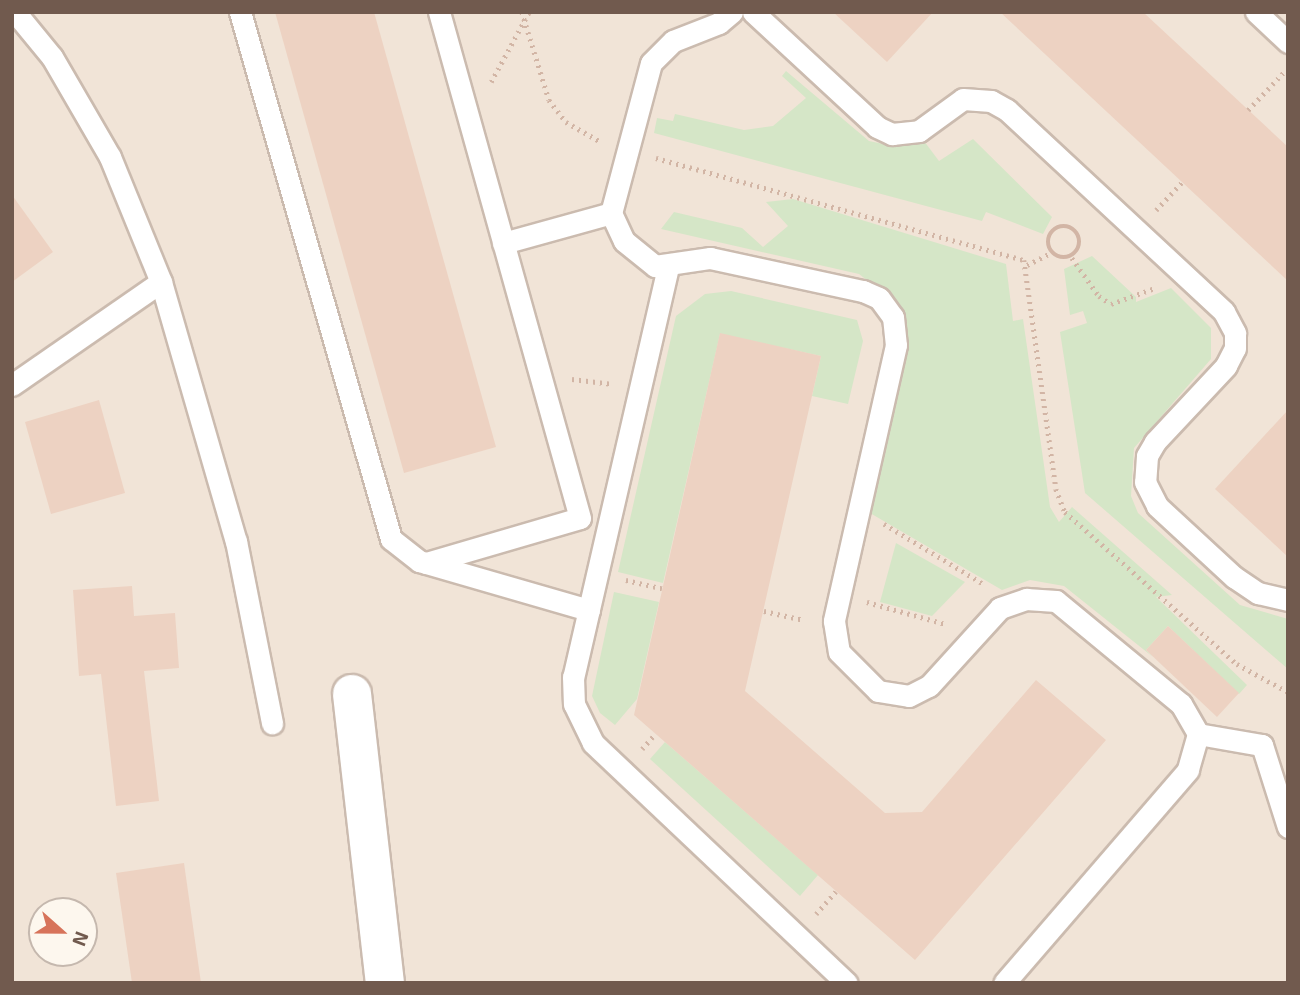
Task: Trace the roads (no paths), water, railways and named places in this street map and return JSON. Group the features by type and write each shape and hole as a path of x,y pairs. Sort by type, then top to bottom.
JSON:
{"street":[{"path":"352,694 385,983"}],"lane":[{"path":"15,12 52,57 110,157 161,282 236,541 272,723"},
{"path":"240,12 385,528 399,549 426,563 589,610"},
{"path":"439,12 580,518"},
{"path":"732,12 719,23 673,41 651,63 611,213 631,250 642,260 668,267 710,258 863,291 887,306 897,329 895,345 833,626 839,652 888,695 909,696 929,685 977,633 1012,602 1040,598 1071,608 1181,704 1198,734 1188,770 1003,983"},
{"path":"753,12 877,127 892,134 919,131 963,99 990,101 1007,110 1231,322 1235,348 1226,366 1155,442 1147,456 1145,482 1157,506 1234,577 1258,593 1288,600"},
{"path":"1256,12 1288,42"},
{"path":"503,243 611,213"},
{"path":"668,267 572,691 584,731 847,983"},
{"path":"12,385 161,282"},
{"path":"426,563 612,509"},
{"path":"1198,734 1262,745 1288,827"}]}
